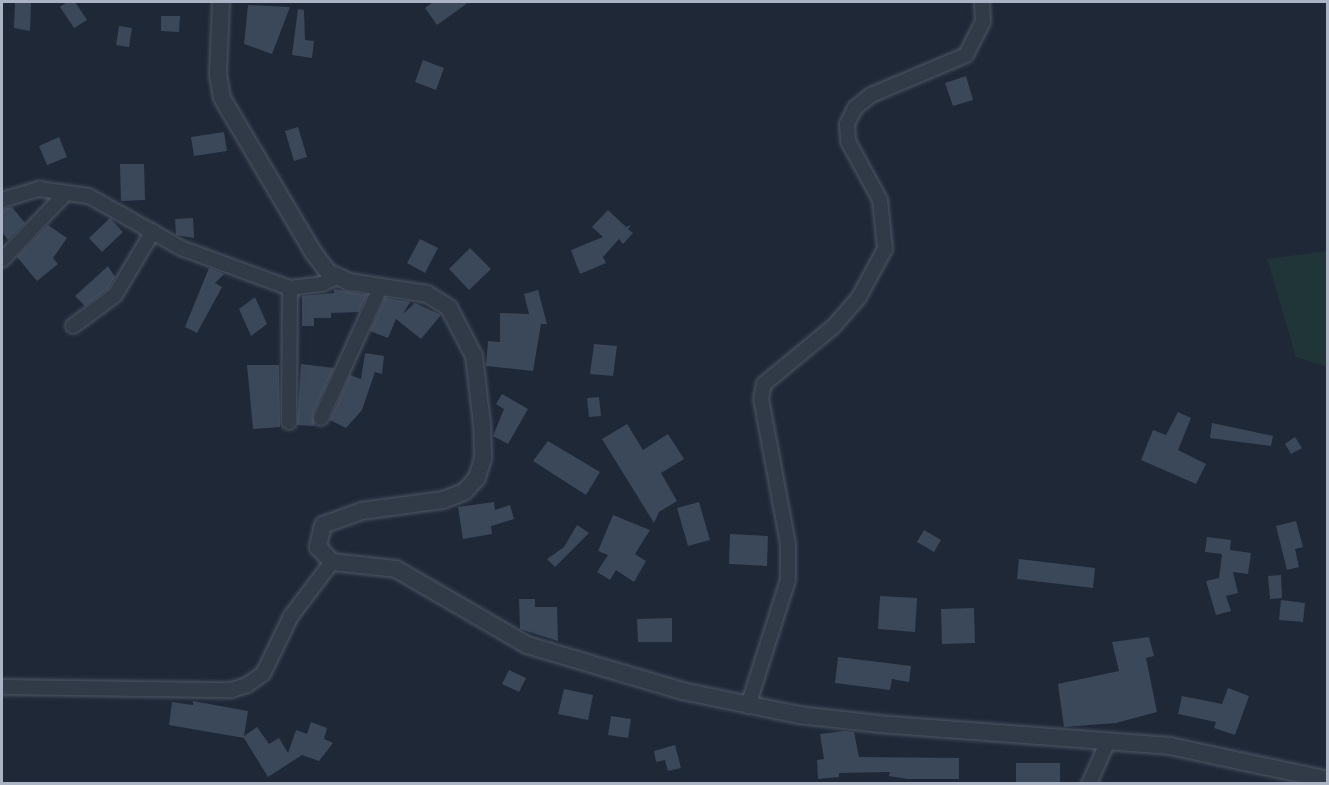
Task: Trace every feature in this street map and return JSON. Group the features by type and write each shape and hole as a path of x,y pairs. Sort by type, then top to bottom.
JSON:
{"street":[{"path":"220,2 218,75 222,98 328,273 337,277 427,294 449,308 464,331 474,356 483,458 477,478 464,492 443,500 362,511 323,525 318,548 332,562 396,569 425,582 497,629 565,660 748,706 998,736 1170,746 1328,780"},
{"path":"748,706 788,580 788,544 762,399 764,384 834,326 859,297 885,249 880,200 848,141 847,124 855,108 871,95 966,55 983,22 982,2"},
{"path":"2,200 39,189 108,203 181,248 290,288 322,284 337,277"},
{"path":"2,261 66,193"},
{"path":"73,326 116,296 153,231"},
{"path":"321,418 381,286"},
{"path":"289,422 290,288"},
{"path":"2,687 231,690 247,685 263,674 291,616 332,562"},
{"path":"1089,783 1108,741"}],"green space":[{"path":"1328,251 1327,367 1296,357 1267,259"}],"building":[{"path":"15,2 31,2 30,31 14,28"},
{"path":"67,2 75,2 87,20 74,28 60,7"},
{"path":"433,2 469,2 437,25 425,8"},
{"path":"248,5 290,7 272,54 244,44"},
{"path":"298,9 304,10 305,40 314,41 312,58 292,55"},
{"path":"161,16 180,16 179,32 161,31"},
{"path":"119,26 132,28 129,47 116,45"},
{"path":"423,60 444,68 436,90 415,82"},
{"path":"966,76 973,100 953,106 945,83"},
{"path":"298,127 307,157 294,161 285,131"},
{"path":"224,132 227,151 194,156 191,137"},
{"path":"59,137 67,157 47,165 39,146"},
{"path":"120,164 144,164 145,200 121,201"},
{"path":"12,207 25,223 8,240 2,232 2,209"},
{"path":"608,210 626,227 631,225 628,229 633,233 623,244 619,239 603,257 606,263 580,274 571,250 603,237 592,227"},
{"path":"110,218 123,232 102,252 89,238"},
{"path":"193,218 194,238 176,235 175,219"},
{"path":"48,225 67,238 53,258 58,264 37,281 17,257"},
{"path":"420,239 438,248 425,273 407,263"},
{"path":"470,248 491,269 469,290 449,269"},
{"path":"108,266 115,277 108,289 85,306 75,296"},
{"path":"209,268 224,274 215,283 222,287 197,333 185,327"},
{"path":"334,289 367,295 359,312 331,313 331,318 314,318 314,326 302,326 302,296 334,293"},
{"path":"538,290 547,324 541,324 533,371 486,366 488,341 500,342 500,313 529,314 524,294"},
{"path":"255,297 267,324 251,336 239,309"},
{"path":"385,298 410,302 403,314 415,303 441,315 421,339 396,319 388,338 370,331"},
{"path":"594,344 617,346 613,376 590,374"},
{"path":"365,353 384,356 382,374 375,372 362,410 346,428 330,420 350,375 361,379"},
{"path":"301,364 334,368 313,414 315,426 297,425"},
{"path":"247,365 279,365 280,427 253,429"},
{"path":"502,394 528,409 508,444 493,436 504,409 496,404"},
{"path":"599,397 601,416 589,417 587,398"},
{"path":"1178,412 1191,418 1178,450 1206,464 1196,484 1141,460 1153,430 1166,435"},
{"path":"1212,423 1273,436 1271,446 1210,438"},
{"path":"627,424 643,450 668,434 684,459 661,473 677,501 659,512 654,523 602,439"},
{"path":"1295,437 1302,448 1291,454 1285,444"},
{"path":"548,441 600,472 586,495 533,461"},
{"path":"494,502 495,510 510,505 514,519 491,526 492,534 463,539 458,507"},
{"path":"699,502 710,540 688,546 677,508"},
{"path":"613,515 650,530 635,554 646,561 634,582 616,570 610,580 597,572 608,555 598,551"},
{"path":"1296,521 1303,547 1295,549 1299,567 1287,570 1276,526"},
{"path":"577,525 589,533 555,567 547,559 564,547"},
{"path":"924,530 941,540 934,552 917,542"},
{"path":"730,534 768,536 767,566 729,564"},
{"path":"1207,537 1231,540 1230,550 1251,553 1248,574 1233,572 1238,593 1226,596 1231,611 1216,615 1206,581 1219,578 1222,554 1205,552"},
{"path":"1019,559 1095,568 1093,588 1017,579"},
{"path":"1281,575 1282,598 1270,599 1268,576"},
{"path":"880,596 917,598 915,632 878,629"},
{"path":"519,599 535,599 535,607 557,607 558,641 520,629"},
{"path":"1281,600 1305,603 1303,622 1279,620"},
{"path":"974,608 975,643 942,644 941,609"},
{"path":"672,618 672,642 638,642 637,619"},
{"path":"1149,637 1154,656 1146,658 1157,712 1116,723 1064,727 1058,684 1119,671 1112,642"},
{"path":"838,657 911,666 909,682 892,679 890,690 835,683"},
{"path":"509,670 526,678 519,692 502,684"},
{"path":"1228,688 1249,696 1235,735 1214,728 1216,722 1178,714 1182,696 1222,704"},
{"path":"564,689 593,695 588,720 558,714"},
{"path":"193,701 248,711 244,736 257,727 269,744 279,738 288,753 296,730 307,734 311,722 327,728 324,739 333,743 319,761 302,755 268,777 244,738 169,725 172,702 193,705"},
{"path":"611,716 631,719 628,738 608,735"},
{"path":"854,732 859,757 959,758 959,779 908,779 889,776 890,772 839,773 839,777 818,779 817,760 824,759 820,734"},
{"path":"675,745 681,768 668,771 665,760 656,762 654,751"},
{"path":"1016,763 1060,763 1060,783 1016,782"}]}
